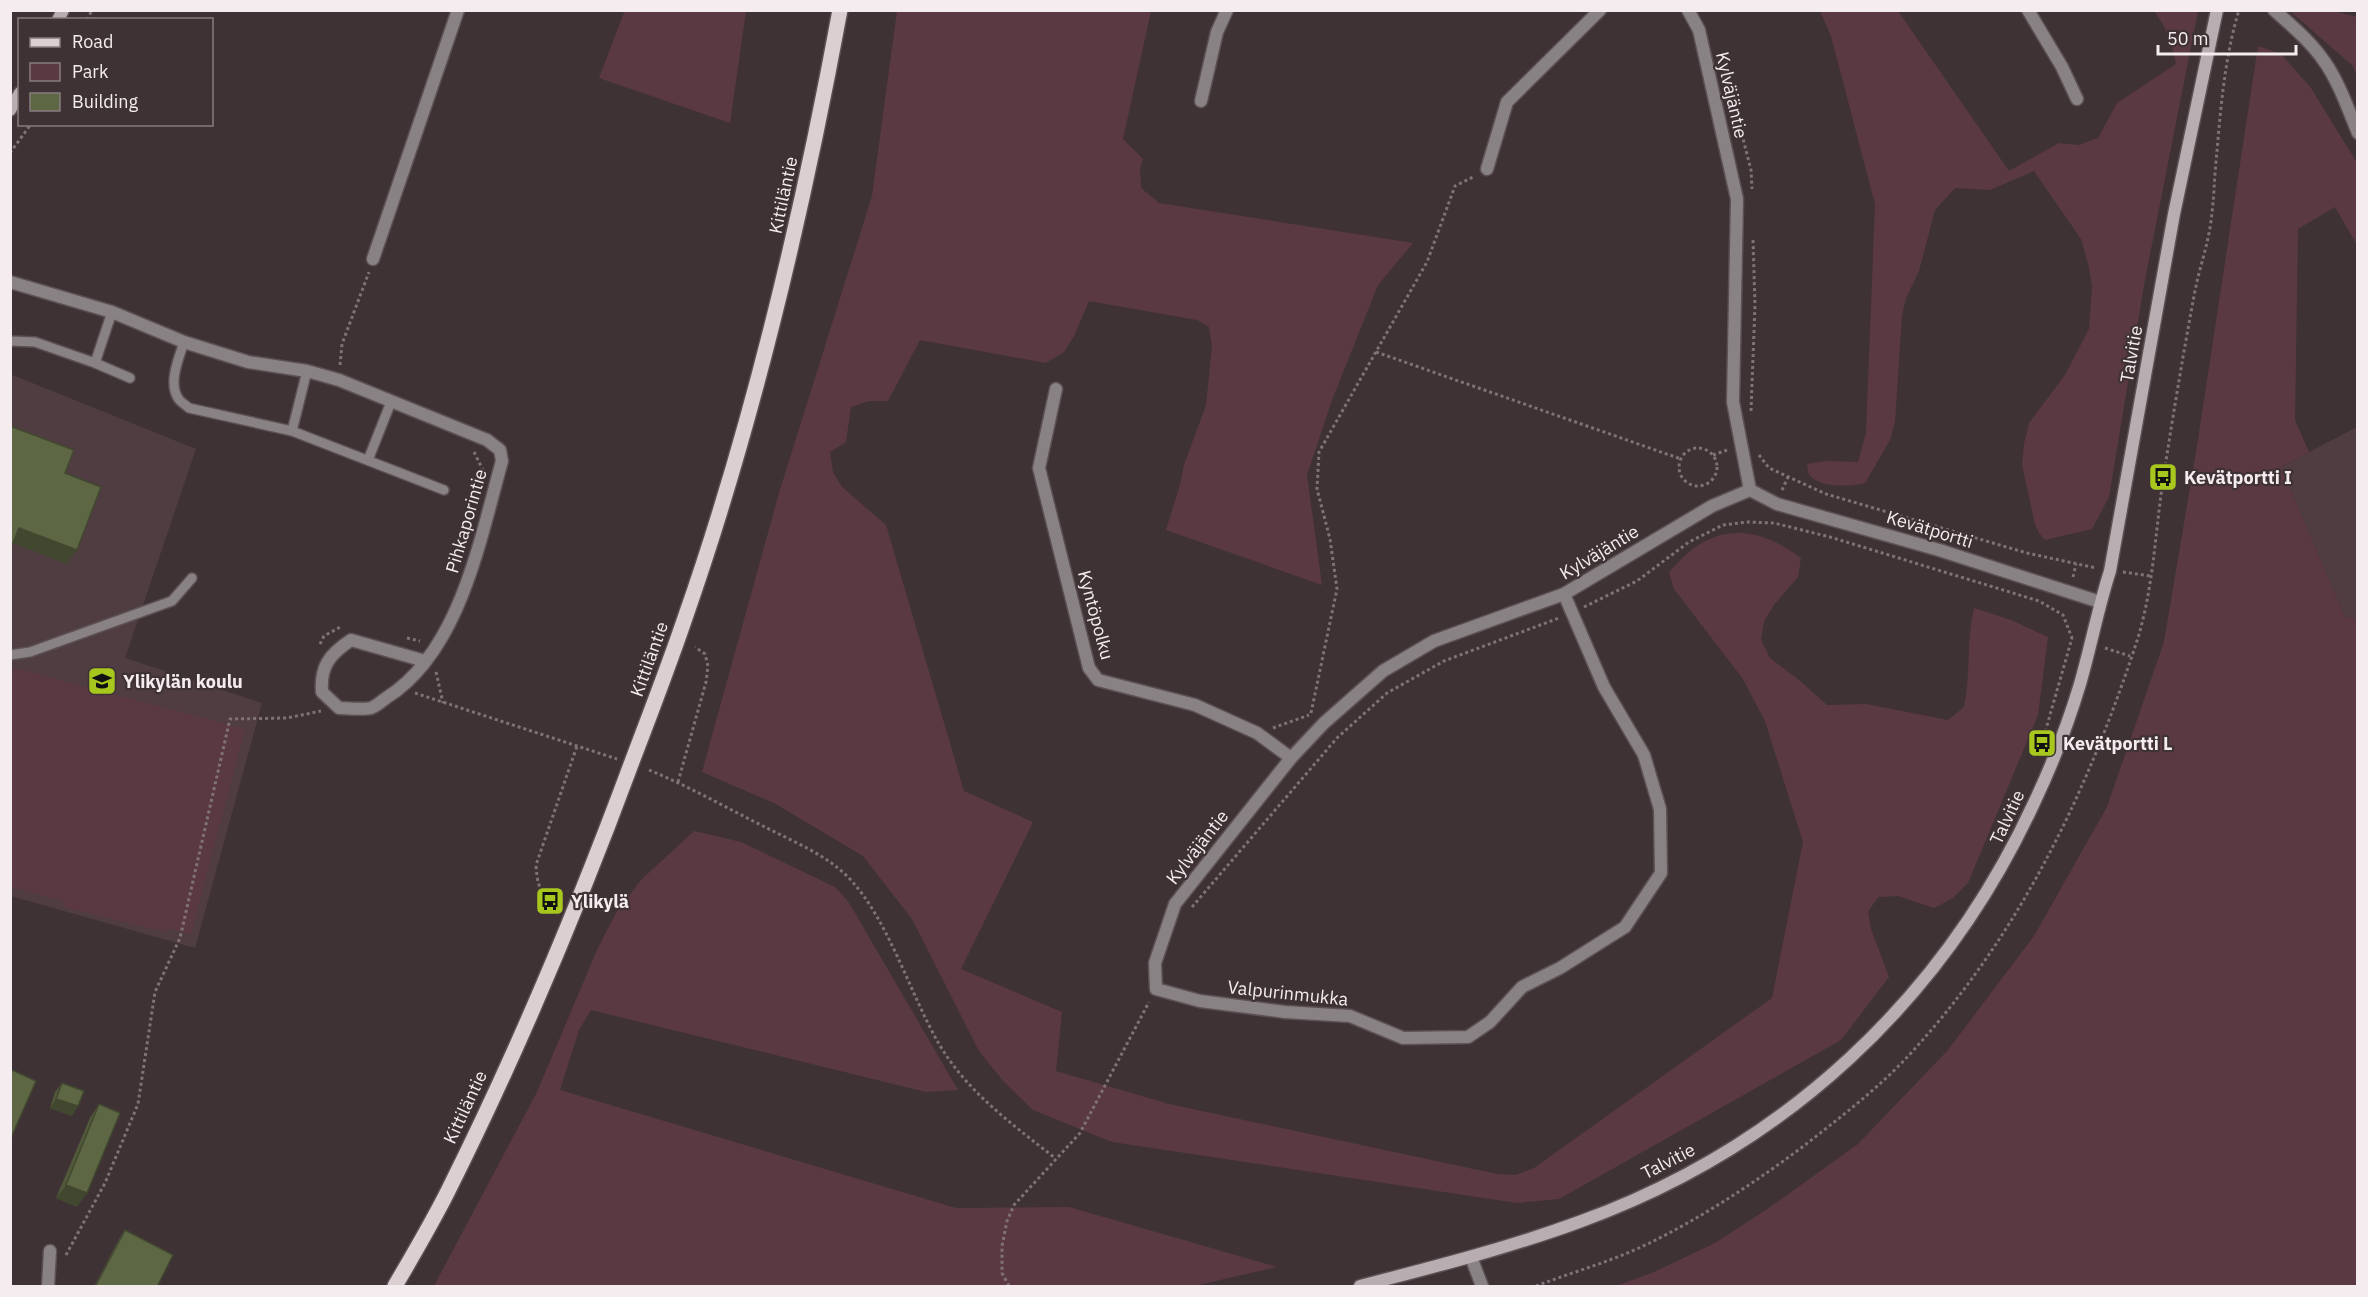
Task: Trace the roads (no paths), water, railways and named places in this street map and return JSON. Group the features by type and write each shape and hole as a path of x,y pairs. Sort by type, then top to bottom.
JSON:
{"main road":[{"name":"Kittiläntie","path":"395,1287 447,1192 574,911 686,616 752,400 791,248 840,10"}],"street":[{"path":"374,259 458,10"},
{"path":"1201,101 1217,32 1227,10"},
{"path":"1487,169 1508,102 1600,10"},
{"name":"Kylväjäntie","path":"1156,989 1155,963 1175,904 1291,758 1324,723 1383,671 1434,641 1564,594 1712,506 1750,490 1733,402 1737,199 1700,30 1688,10"},
{"path":"2028,10 2062,67 2077,99"},
{"name":"Talvitie","path":"1360,1287 1471,1257 1580,1221 1643,1194 1741,1142 1789,1110 1831,1077 1917,990 1946,952 2006,860 2035,801 2079,686 2110,571 2174,214 2217,10"},
{"path":"2274,10 2324,61 2358,133"},
{"path":"10,110 18,96"},
{"name":"Pihkaporintie","path":"10,282 112,312 184,342 248,362 307,371 339,380 487,440 500,450 502,461 466,585 438,645 427,659 402,688 370,708 339,708 322,692 321,674 335,651 351,640 427,659"},
{"name":"Kyntöpolku","path":"1056,389 1039,468 1089,668 1098,680 1195,705 1257,733 1291,758"},
{"name":"Kevätportti","path":"1750,490 1777,504 1939,550 2100,602"},
{"name":"Valpurinmukka","path":"1156,989 1200,1001 1286,1012 1350,1016 1403,1038 1468,1037 1490,1022 1522,987 1560,968 1625,927 1661,873 1659,809 1644,755 1604,687 1564,594"},
{"path":"48,1287 50,1251"},
{"path":"1471,1257 1482,1287"}],"lane":[{"path":"95,363 112,312"},
{"path":"10,341 35,342 130,378"},
{"path":"184,342 175,373 175,386 178,398 189,408 292,431 444,490"},
{"path":"292,431 307,371"},
{"path":"368,460 391,402"},
{"path":"10,654 30,652 172,600 192,578"}],"place":[{"name":"Kevätportti I","path":"2163,477"},
{"name":"Ylikylän koulu","path":"102,681"},
{"name":"Kevätportti L","path":"2042,743"},
{"name":"Ylikylä","path":"550,901"}]}
